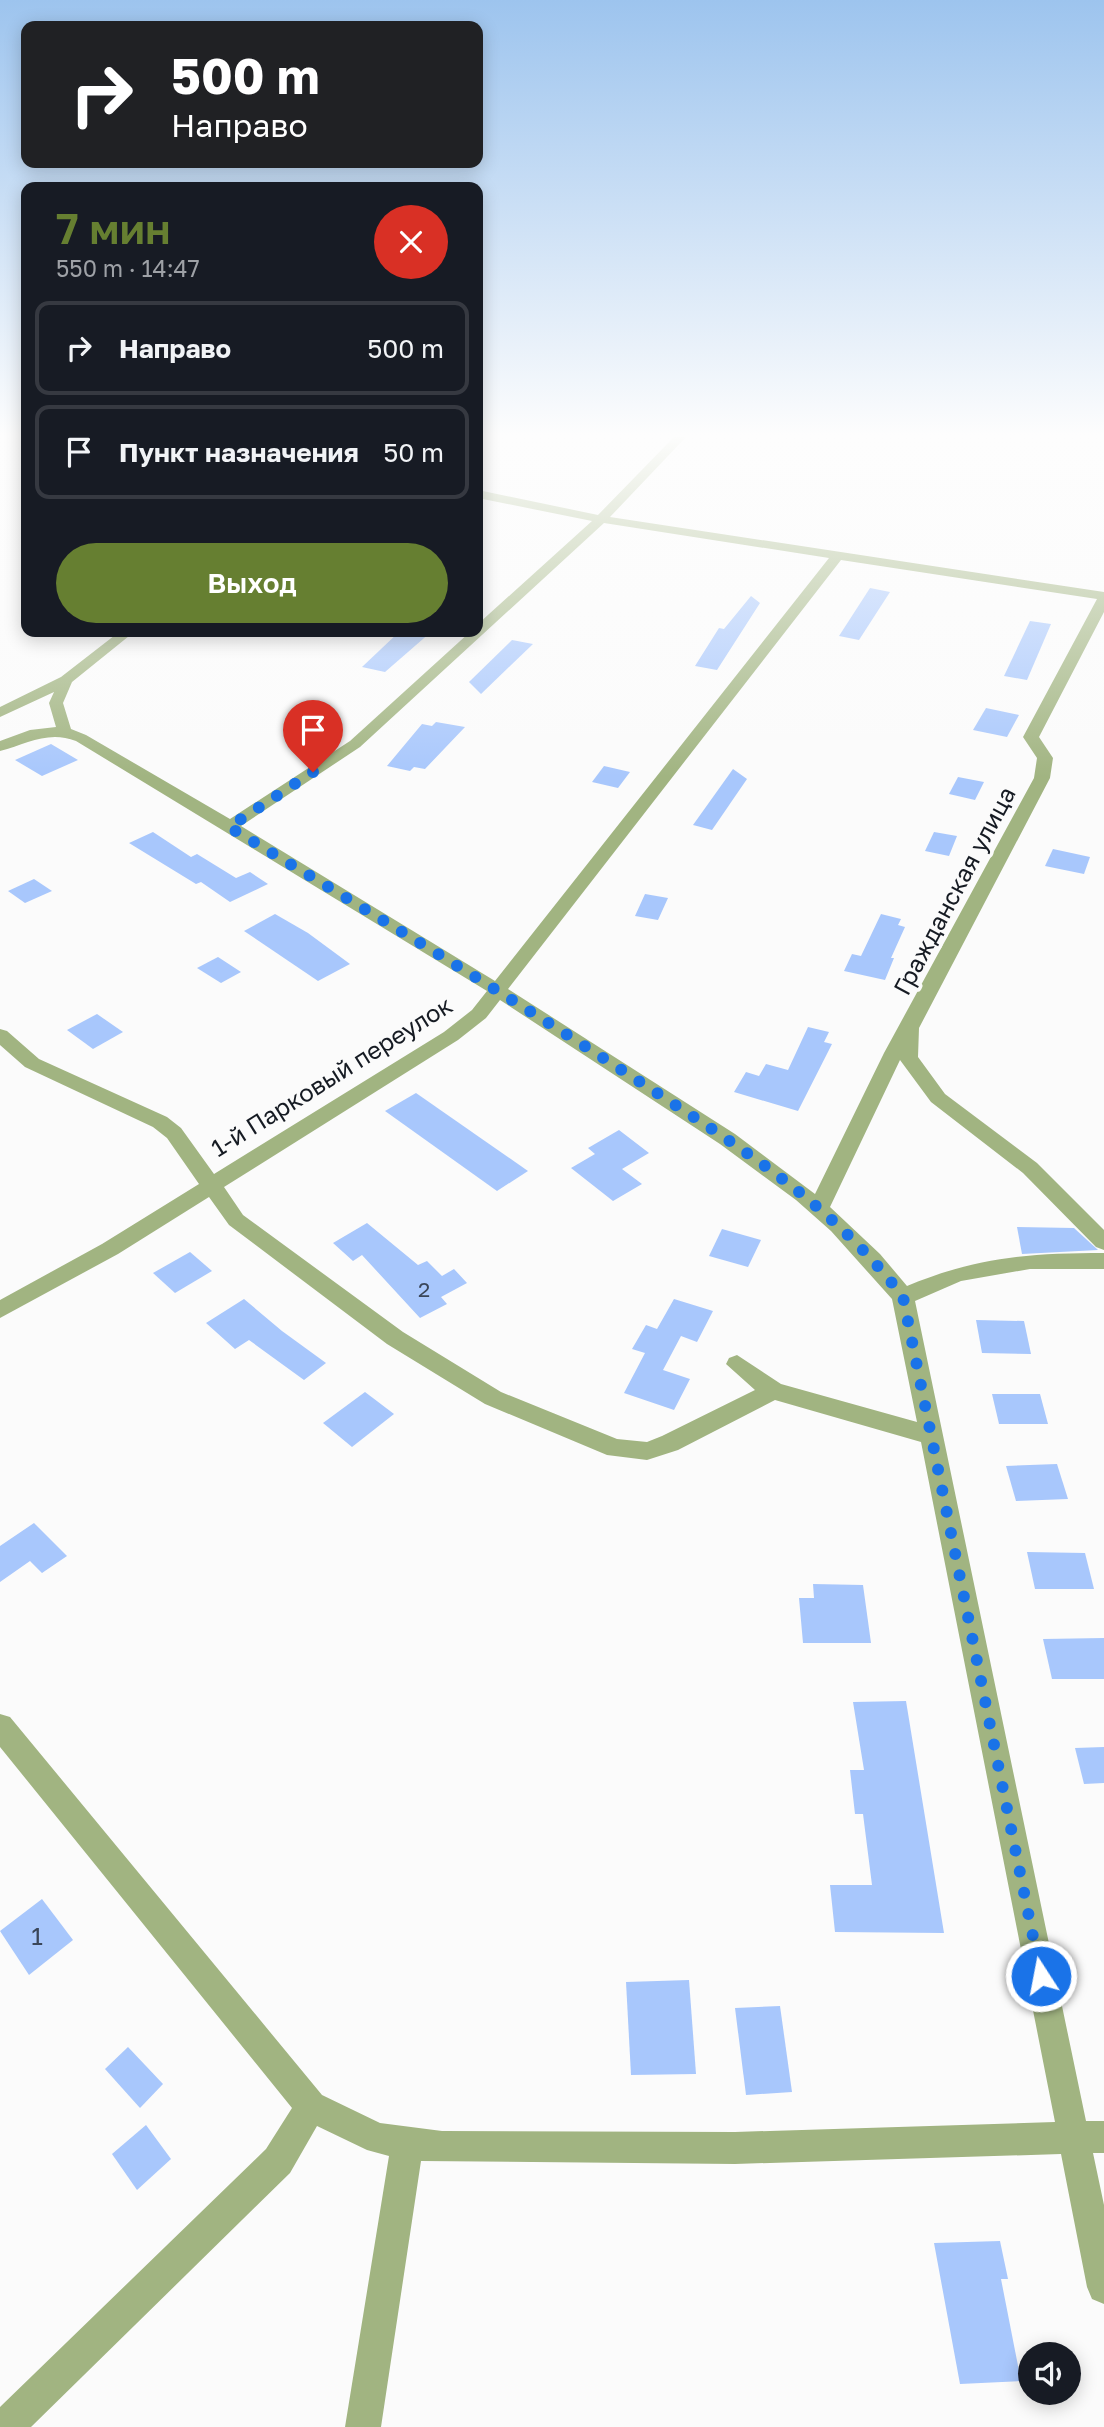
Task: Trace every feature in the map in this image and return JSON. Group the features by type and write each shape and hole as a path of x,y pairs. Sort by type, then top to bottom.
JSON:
{"street":[{"path":"483,627 567,550"},
{"path":"807,550 1104,598"},
{"name":"1-й Парковый переулок","path":"0,1310 110,1249 451,1036 479,1014 500,991 838,555"},
{"name":"Гражданская улица","path":"820,1206 888,1063 912,1024 1042,778 1045,758 1031,737 1104,598"},
{"path":"0,713 66,680 121,637"},
{"path":"229,827 355,744 472,637"},
{"path":"64,729 56,703 66,680"},
{"path":"0,746 29,734 64,729 500,991 745,1151 820,1206 872,1256 903,1297 1089,2137 1104,2287"},
{"path":"912,1024 908,1058 938,1098 1030,1168 1063,1204 1104,1242"},
{"path":"0,1035 32,1063 160,1122 174,1133 236,1220 395,1338 493,1398 615,1448 647,1451 670,1443 773,1391"},
{"path":"903,1297 957,1274 1030,1261 1104,1261"},
{"path":"737,1364 773,1391 932,1436"},
{"path":"0,1726 311,2106 378,2139 442,2147 735,2148 1089,2137"},
{"path":"5,2427 278,2161 311,2106"},
{"path":"363,2427 407,2143"}],"building":[{"path":"870,588 890,592 859,640 839,636"},
{"path":"751,596 760,603 717,670 695,666 719,628 724,629"},
{"path":"1030,621 1051,624 1027,680 1004,676"},
{"path":"394,637 425,637 385,672 362,667"},
{"path":"512,640 533,644 481,694 469,682"},
{"path":"986,708 1019,715 1007,737 973,730"},
{"path":"436,722 465,727 425,769 414,767 410,771 387,766 422,724 432,726"},
{"path":"51,744 78,760 42,776 15,760"},
{"path":"604,766 630,772 618,788 592,782"},
{"path":"733,769 747,779 712,830 693,825"},
{"path":"958,777 984,782 975,800 949,794"},
{"path":"153,832 191,857 197,854 236,878 250,872 268,884 230,902 201,882 196,884 129,843"},
{"path":"934,832 957,836 949,856 925,851"},
{"path":"1053,849 1090,857 1084,874 1045,866"},
{"path":"34,879 52,891 25,903 8,891"},
{"path":"645,894 668,898 658,920 635,916"},
{"path":"275,914 308,933 350,964 318,981 244,931"},
{"path":"881,914 901,919 898,925 905,927 891,958 894,958 885,980 844,971 852,954 861,956"},
{"path":"218,957 241,972 221,983 197,968"},
{"path":"97,1014 123,1032 93,1049 67,1030"},
{"path":"808,1027 829,1032 824,1042 832,1044 798,1111 734,1092 746,1072 759,1076 766,1064 788,1070"},
{"path":"416,1093 528,1171 497,1191 385,1111"},
{"path":"619,1130 649,1153 622,1169 642,1184 613,1201 571,1168 595,1154 588,1148"},
{"path":"367,1223 418,1265 427,1261 442,1276 454,1269 467,1283 441,1297 447,1304 420,1318 362,1255 353,1261 333,1243"},
{"path":"1017,1227 1074,1228 1098,1250 1022,1254"},
{"path":"722,1229 761,1240 748,1267 709,1256"},
{"path":"190,1252 212,1271 175,1293 153,1273"},
{"path":"244,1299 326,1363 304,1380 249,1340 235,1349 206,1323"},
{"path":"674,1299 713,1311 697,1342 681,1336 663,1370 690,1379 674,1410 624,1393 645,1353 632,1349 646,1325 657,1329"},
{"path":"976,1320 1024,1321 1031,1354 982,1353"},
{"path":"365,1392 394,1414 352,1447 323,1423"},
{"path":"992,1394 1040,1394 1048,1424 999,1424"},
{"path":"1057,1464 1068,1499 1016,1501 1006,1466"},
{"path":"34,1523 67,1556 42,1573 30,1561 0,1582 0,1546"},
{"path":"1027,1552 1085,1553 1094,1589 1035,1589"},
{"path":"813,1584 863,1585 871,1643 803,1643 799,1598 814,1598"},
{"path":"1104,1638 1104,1679 1052,1679 1043,1639"},
{"path":"906,1701 944,1933 835,1932 830,1885 872,1885 863,1814 855,1814 850,1770 864,1770 853,1702"},
{"path":"1104,1747 1104,1783 1084,1784 1075,1748"},
{"path":"42,1899 73,1940 29,1975 0,1931"},
{"path":"689,1980 696,2074 631,2075 626,1982"},
{"path":"780,2006 792,2092 746,2095 735,2008"},
{"path":"128,2047 163,2084 140,2108 105,2069"},
{"path":"146,2125 171,2159 137,2190 112,2154"},
{"path":"1000,2241 1008,2279 1001,2279 1018,2366 1018,2381 960,2384 934,2243"}],"route":[{"path":"313,772 229,827 500,991 745,1151 820,1206 872,1256 903,1297 1041,1976"}]}
